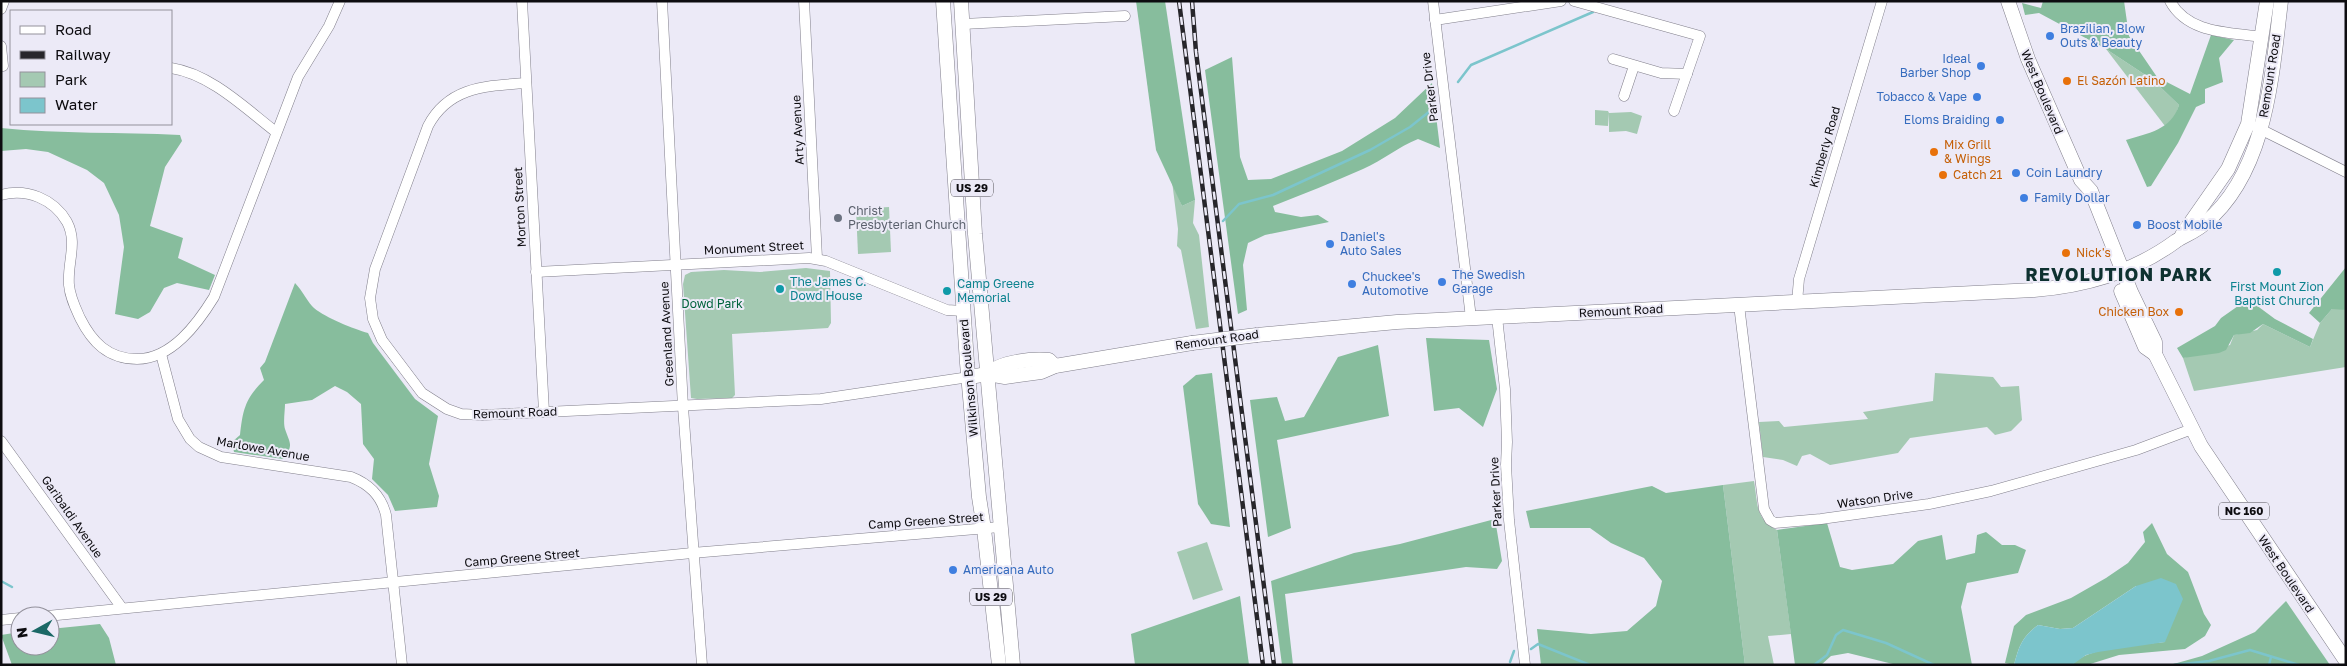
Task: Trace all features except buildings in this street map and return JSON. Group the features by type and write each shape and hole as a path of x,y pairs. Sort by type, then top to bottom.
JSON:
{"main road":[{"name":"Wilkinson Boulevard","path":"943,1 963,310 979,497 998,665"},
{"name":"Wilkinson Boulevard","path":"961,1 974,224 1014,665"},
{"name":"West Boulevard","path":"2008,1 2028,59 2081,180 2082,194 2118,273 2144,347 2155,354 2200,446 2271,554 2342,647 2346,661"},
{"name":"Remount Road","path":"2179,239 2228,169 2248,124 2267,1"},
{"name":"Remount Road","path":"969,377 988,374 1005,378 1041,372 1055,366 1192,343 1375,323 2046,289 2118,273 2148,260 2205,224 2229,196 2249,160 2262,129 2270,88 2282,1"}],"street":[{"path":"1,8 4,1"},
{"path":"1,194 18,193 40,198 55,207 66,220 73,242 69,271 71,298 88,334 96,343 105,351 128,359 150,358 161,354 192,328 214,297 298,77 329,26 340,1"},
{"name":"Morton Street","path":"522,1 544,412"},
{"name":"Greenland Avenue","path":"662,1 683,407 692,553 702,665"},
{"name":"Arty Avenue","path":"804,1 817,258"},
{"name":"Parker Drive","path":"1433,1 1471,318"},
{"path":"1435,20 1561,1"},
{"path":"1574,1 1594,3 1700,36 1674,111"},
{"name":"Kimberly Road","path":"1798,302 1799,279 1882,1"},
{"path":"2170,1 2181,16 2200,28 2262,37"},
{"path":"963,24 1125,16"},
{"path":"1,46 5,67"},
{"path":"1613,59 1661,73 1687,74"},
{"path":"1624,96 1634,66"},
{"path":"172,68 197,77 221,91 276,132"},
{"name":"Remount Road","path":"526,83 482,86 466,90 444,104 431,120 374,269 370,298 373,319 382,340 412,382 434,403 468,415 683,407 821,399 969,377"},
{"path":"2248,124 2262,129 2346,172"},
{"name":"Monument Street","path":"536,272 817,258 947,310 963,310"},
{"name":"Watson Drive","path":"1739,305 1764,509 1770,520 1775,523 1820,519 1929,504 1991,491 2136,450 2192,429"},
{"name":"Parker Drive","path":"1497,317 1506,389 1506,465 1509,520 1526,665"},
{"name":"Marlowe Avenue","path":"161,354 178,419 190,439 199,447 221,457 351,477 374,490 380,499 386,515 402,665"},
{"name":"Garibaldi Avenue","path":"1,441 122,608"},
{"name":"Camp Greene Street","path":"60,615 692,553 1000,527"}],"green space":[{"path":"1136,1 1165,1 1195,200 1182,206 1156,150"},
{"path":"2043,1 2124,1 2129,36 2157,77 2190,94 2211,35 2234,40 2219,58 2223,82 2205,89 2205,103 2196,107 2178,143 2151,186 2147,187 2126,140 2151,132 2165,125 2171,120 2179,105 2153,80 2106,49 2039,13 2025,15 2022,3 2041,8"},
{"path":"2106,49 2153,80 2179,105 2175,117 2165,126"},
{"path":"1232,57 1240,157 1248,180 1271,179 1342,151 1395,118 1432,83 1440,148 1418,139 1363,169 1273,206 1275,212 1301,217 1318,215 1329,222 1265,235 1248,243 1243,265 1247,310 1238,314 1205,70"},
{"path":"1595,110 1608,111 1608,126 1595,125"},
{"path":"1631,112 1642,116 1637,134 1626,131 1609,132 1609,113"},
{"path":"1,128 180,135 182,141 165,167 150,226 183,238 178,258 215,275 209,290 177,283 164,288 150,312 138,319 115,314 124,247 119,215 104,183 87,170 48,152 26,149 1,151"},
{"path":"1172,181 1182,206 1195,200 1193,223 1199,235 1209,327 1196,329 1181,250 1177,246 1178,229"},
{"path":"889,207 891,252 858,254 856,209"},
{"path":"2346,267 2346,310 2332,309 2320,323 2309,313"},
{"name":"Dowd Park","path":"806,268 830,271 831,323 828,328 732,334 735,395 732,398 691,398 683,284 685,275 691,272 724,270 760,272"},
{"path":"295,283 312,306 319,312 340,323 368,333 373,343 415,399 438,416 429,464 439,496 437,507 395,511 388,495 372,479 374,459 363,444 361,404 347,392 335,386 312,400 285,404 284,426 290,447 283,459 234,452 232,442 240,435 242,418 249,399 264,380 260,368 265,362"},
{"path":"2248,299 2275,319 2313,339 2310,347 2263,324 2250,333 2234,335 2226,350 2219,353 2183,358 2177,348 2215,326 2221,318"},
{"path":"2332,309 2346,310 2346,367 2194,391 2183,358 2230,345 2234,335 2257,330 2263,324 2310,347 2320,323"},
{"path":"1426,338 1489,340 1497,389 1483,427 1459,408 1434,411"},
{"path":"1378,345 1389,416 1277,440 1291,528 1268,537 1250,400 1277,397 1285,421 1304,417 1338,357"},
{"path":"1212,373 1230,527 1211,524 1198,504 1183,386 1196,375"},
{"path":"1935,373 1993,377 2001,387 2019,386 2022,420 2011,431 1995,435 1987,427 1910,438 1898,453 1830,465 1810,454 1802,456 1797,466 1783,460 1763,457 1759,422 1779,421 1784,427 1868,419 1863,412 1933,401"},
{"path":"1754,481 1757,504 1761,516 1770,526 1777,530 1791,634 1768,636 1774,665 1745,665 1723,485"},
{"path":"1723,485 1745,665 1541,665 1537,629 1591,634 1627,631 1656,606 1662,581 1644,558 1611,543 1590,528 1530,528 1526,511 1652,486 1666,493"},
{"path":"1495,519 1502,561 1497,569 1466,567 1285,594 1293,665 1282,665 1271,581 1354,553 1400,544"},
{"path":"1827,523 1840,567 1852,570 1893,564 1918,541 1942,535 1946,560 1975,553 1977,535 1986,532 2002,545 2015,545 2026,550 2018,573 1967,583 1961,607 1972,665 1897,665 1848,653 1831,656 1821,665 1795,665 1777,530"},
{"path":"2152,523 2167,554 2188,572 2204,614 2211,625 2205,636 2185,649 2119,655 2087,665 2072,665 2090,654 2102,650 2165,642 2136,586 2073,628 2060,629 2038,625 2022,642 2014,665 2005,663 2014,626 2026,615 2071,598 2128,563 2145,542 2143,532"},
{"path":"1207,542 1223,590 1193,600 1177,552"},
{"path":"1240,596 1249,665 1135,665 1131,634"},
{"path":"2286,601 2330,665 2170,665 2202,656 2255,632"},
{"path":"100,624 109,638 116,665 12,665 1,635 10,634 10,656 60,656 60,628"}],"water":[{"path":"2161,578 2176,584 2183,599 2165,642 2098,652 2086,655 2072,665 2014,665 2022,642 2038,625 2060,629 2073,628 2136,586"}],"waterway":[{"path":"1458,82 1471,65 1593,12"},
{"path":"1223,221 1239,204 1273,195 1370,150 1410,127 1430,111"},
{"path":"1,581 12,587"},
{"path":"1814,665 1827,655 1836,635 1843,630 1886,643 1934,665"},
{"path":"1531,649 1538,644 1590,665"},
{"path":"2174,665 2209,661 2250,650 2299,665"},
{"path":"1510,662 1514,651"},
{"path":"2269,665 2271,657"}],"railway":[{"path":"1179,1 1263,665"},
{"path":"1192,1 1196,52 1274,665"}],"place":[{"name":"Brazilian, Blow Outs & Beauty","path":"2050,36"},
{"name":"Ideal Barber Shop","path":"1981,66"},
{"name":"El Sazón Latino","path":"2067,81"},
{"name":"Tobacco & Vape","path":"1977,97"},
{"name":"Eloms Braiding","path":"2000,120"},
{"name":"Mix Grill & Wings","path":"1934,152"},
{"name":"Coin Laundry","path":"2016,173"},
{"name":"Catch 21","path":"1943,175"},
{"name":"Family Dollar","path":"2024,198"},
{"name":"Christ Presbyterian Church","path":"838,218"},
{"name":"Boost Mobile","path":"2137,225"},
{"name":"Daniel's Auto Sales","path":"1330,244"},
{"name":"Nick's","path":"2066,253"},
{"name":"First Mount Zion Baptist Church","path":"2277,272"},
{"name":"The Swedish Garage","path":"1442,282"},
{"name":"Chuckee's Automotive","path":"1352,284"},
{"name":"The James C. Dowd House","path":"780,289"},
{"name":"Camp Greene Memorial","path":"947,291"},
{"name":"Chicken Box","path":"2179,312"},
{"name":"Americana Auto","path":"953,570"}],"district":[{"name":"REVOLUTION PARK","path":"2119,275"}]}
